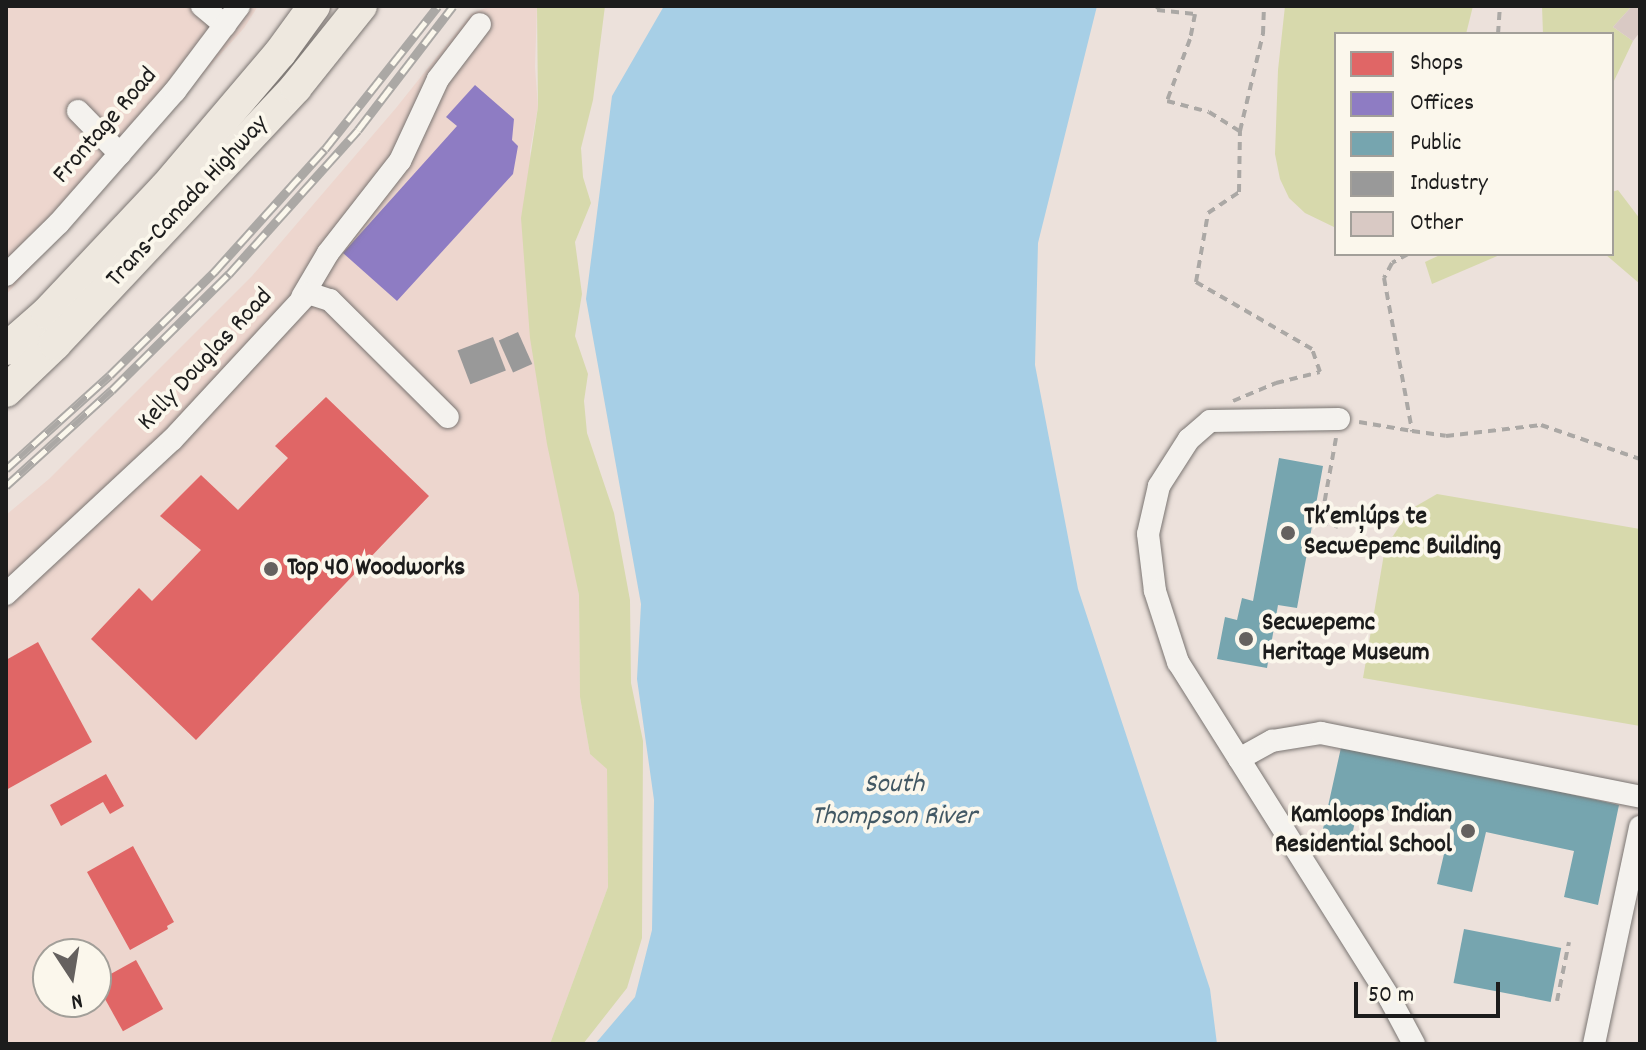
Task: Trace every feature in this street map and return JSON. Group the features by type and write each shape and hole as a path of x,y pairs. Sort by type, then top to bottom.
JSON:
{"highway":[{"name":"Trans-Canada Highway","path":"6,349 47,313 165,188 280,53 314,6"},
{"name":"Trans-Canada Highway","path":"6,391 55,344 296,87 361,6"}],"street":[{"path":"202,6 225,25"},
{"name":"Frontage Road","path":"6,275 59,223 175,91 239,6"},
{"path":"302,297 328,253 400,161 438,79 480,24"},
{"path":"78,111 120,154"},
{"name":"Kelly Douglas Road","path":"6,594 172,440 302,297 317,294 330,300 448,417"},
{"path":"1339,419 1210,421 1189,439 1159,486 1148,534 1155,591 1178,662 1390,999 1414,1044"},
{"path":"1239,759 1272,741 1321,733 1640,797"},
{"path":"1594,1044 1640,827"}],"path":[{"path":"1159,6 1157,10 1195,14 1190,39 1167,101 1209,112 1240,131"},
{"path":"1210,421 1239,396 1320,372 1312,349 1196,282 1208,213 1239,192 1240,131 1263,34 1264,6"},
{"path":"1498,32 1500,6"},
{"path":"1404,256 1392,263 1384,278 1412,431"},
{"path":"1338,527 1321,521 1339,419 1446,436 1541,425 1640,459"},
{"path":"1557,1001 1569,942"}],"shaded area":[{"path":"6,6 258,6 244,28 6,295"},
{"path":"490,6 537,6 535,67 538,107 530,151 566,522 579,595 580,697 590,754 607,768 608,887 550,1044 6,1044 6,515 49,479 252,276 396,108 471,14"}],"green space":[{"path":"537,6 605,6 593,100 581,148 583,177 591,203 575,242 582,294 575,336 588,374 584,401 587,433 614,513 630,600 631,683 643,741 642,938 627,988 583,1044 550,1044 608,887 607,769 590,754 580,697 579,595 547,444 530,338 521,218 538,107"},
{"path":"1285,6 1473,6 1466,32 1334,32 1334,227 1305,213 1289,198 1280,179 1275,154 1278,70"},
{"path":"1542,6 1632,6 1613,27 1633,41 1614,81 1614,32 1543,32"},
{"path":"1618,190 1640,219 1640,284 1607,256 1614,256 1614,191"},
{"path":"1438,256 1497,256 1432,284 1425,262"},
{"path":"1437,494 1640,529 1640,726 1363,678 1385,548 1411,509"}],"water":[{"name":"South Thompson River","path":"664,6 1097,6 1038,243 1035,365 1078,589 1210,989 1217,1044 595,1044 635,997 652,930 654,800 637,679 641,604 586,299 612,96"}],"building: Shops":[{"name":"Top 40 Woodworks","path":"326,397 429,496 196,740 91,639 139,588 152,601 201,550 160,516 201,475 238,510 288,458 275,446"},
{"path":"38,642 92,742 6,790 6,660"},
{"path":"106,774 124,806 110,814 103,802 61,826 50,805"},
{"path":"133,846 174,922 167,926 168,929 130,950 87,872"},
{"path":"136,960 163,1009 123,1031 112,1012 112,973"}],"building: Offices":[{"path":"475,85 514,119 512,140 518,146 513,174 397,301 343,253 457,126 446,117"}],"building: Public":[{"name":"Tk’emlúps te Secwe̓pemc Building","path":"1279,458 1323,466 1297,608 1278,605 1267,668 1217,659 1225,617 1237,620 1242,598 1253,601"},
{"path":"1342,743 1619,805 1598,905 1564,897 1574,851 1486,832 1472,892 1437,884 1451,824 1359,804 1348,853 1319,847"},
{"path":"1464,929 1561,948 1551,1002 1454,983"}],"building: Industry":[{"path":"518,332 532,364 513,373 499,341"},
{"path":"493,337 506,371 470,384 458,351"}],"building: Other":[{"path":"1632,6 1640,6 1640,32 1633,41 1613,27"}],"railway":[{"path":"6,469 110,375 215,271 325,149 438,6"},
{"path":"6,486 112,390 229,274 358,130 453,6"}],"place":[{"name":"Tk’emlúps te Secwe̓pemc Building","path":"1288,533"},
{"name":"Top 40 Woodworks","path":"271,569"},
{"name":"Secwepemc Heritage Museum","path":"1246,639"},
{"name":"Kamloops Indian Residential School","path":"1468,831"}]}
